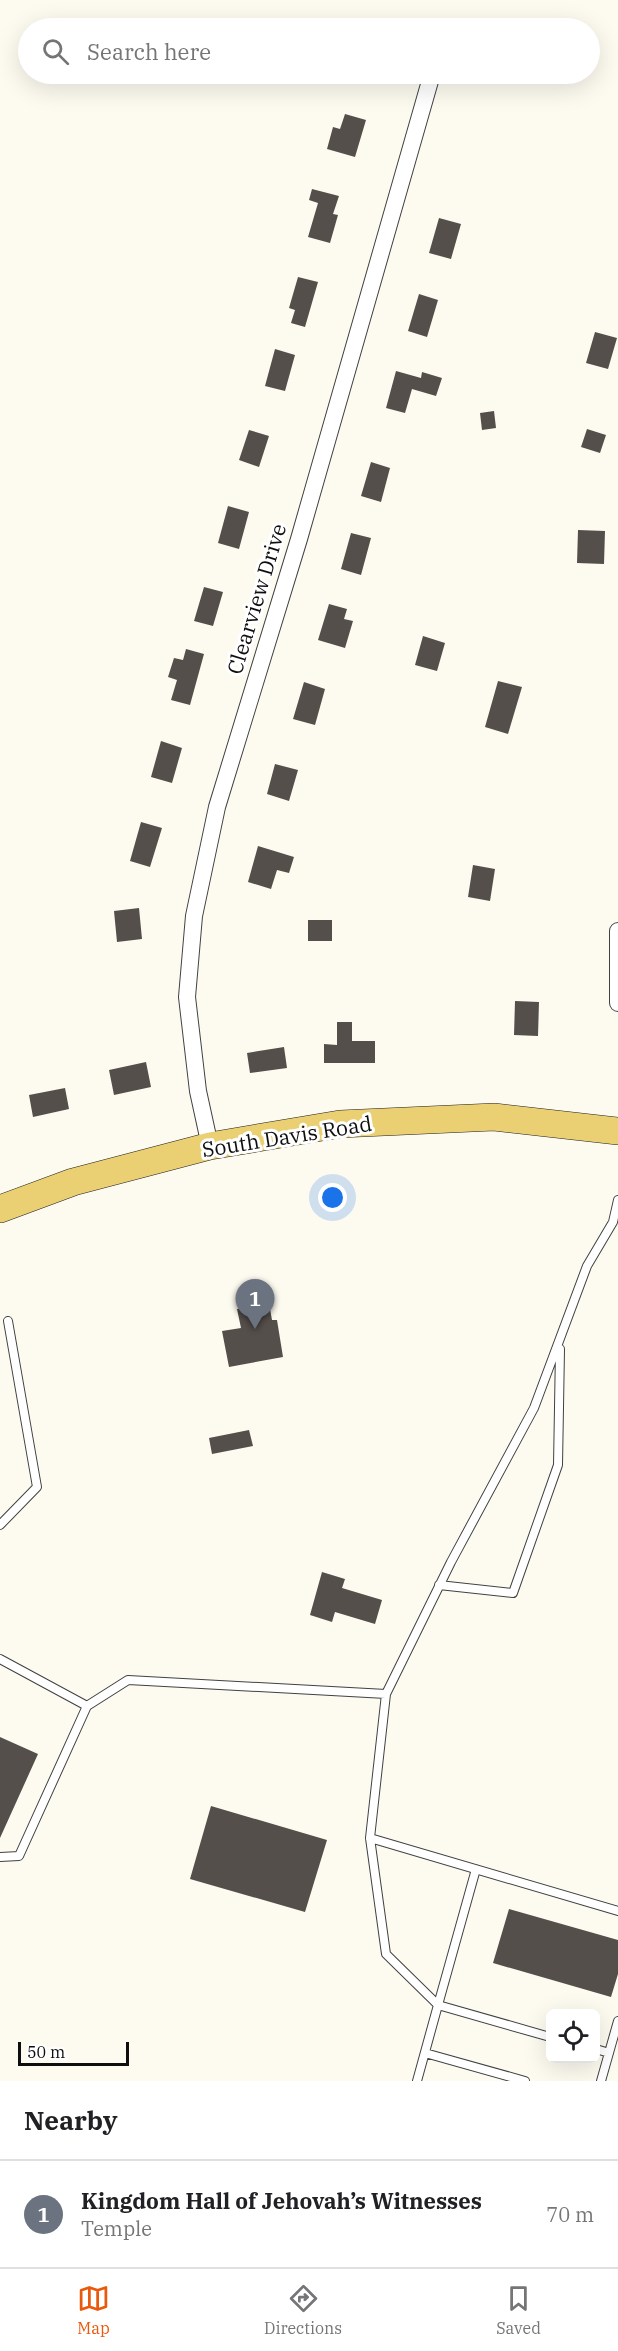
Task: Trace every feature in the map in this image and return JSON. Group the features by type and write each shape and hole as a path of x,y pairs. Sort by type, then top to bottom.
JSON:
{"main road":[{"name":"South Davis Road","path":"0,1209 73,1182 210,1146 340,1124 494,1117 618,1131"}],"street":[{"name":"Clearview Drive","path":"210,1146 198,1091 187,997 196,905 217,807 299,539 429,84"},
{"path":"618,931 618,1004"}],"lane":[{"path":"546,2036 438,2005 386,1954 370,1838 386,1694 439,1585 534,1408 587,1266 612,1222 618,1200"},
{"path":"0,1525 38,1487 8,1322"},
{"path":"439,1585 513,1593 558,1465 560,1341"},
{"path":"0,1659 87,1706"},
{"path":"0,1857 19,1856 87,1706 128,1680 386,1694"},
{"path":"370,1838 618,1911"},
{"path":"417,2081 476,1869"},
{"path":"601,2081 618,2021"},
{"path":"600,2050 609,2053"},
{"path":"425,2053 525,2081"}],"building":[{"path":"345,114 366,120 355,157 327,149 333,127 340,129"},
{"path":"312,189 339,196 333,214 338,215 330,243 308,237 318,203 309,200"},
{"path":"439,218 461,224 451,259 429,253"},
{"path":"298,277 318,282 305,327 291,323 295,310 289,308"},
{"path":"419,294 438,300 427,337 408,331"},
{"path":"595,332 617,338 608,369 586,363"},
{"path":"275,349 295,355 285,391 265,386"},
{"path":"396,371 421,378 422,372 442,378 436,396 412,389 405,413 386,408"},
{"path":"494,411 496,428 482,430 480,413"},
{"path":"587,429 606,435 600,453 581,447"},
{"path":"249,430 269,436 259,467 239,460"},
{"path":"371,462 390,468 381,502 361,496"},
{"path":"228,506 249,512 239,549 218,543"},
{"path":"578,530 605,531 604,564 577,563"},
{"path":"351,533 371,538 361,575 341,569"},
{"path":"204,587 223,592 213,626 194,621"},
{"path":"329,604 347,609 344,619 353,621 345,648 318,640"},
{"path":"423,636 445,643 437,671 415,665"},
{"path":"186,649 204,654 190,705 171,700 177,680 168,677 174,658 183,660"},
{"path":"498,681 522,687 508,734 485,727"},
{"path":"304,682 325,689 315,725 293,719"},
{"path":"161,741 182,748 172,783 151,777"},
{"path":"275,764 298,770 289,801 267,794"},
{"path":"141,822 162,828 150,867 130,861"},
{"path":"258,846 294,857 289,873 277,870 271,889 248,882"},
{"path":"473,865 495,869 490,901 468,897"},
{"path":"139,908 142,939 117,942 114,911"},
{"path":"308,920 332,920 332,941 308,941"},
{"path":"515,1001 539,1002 538,1036 514,1035"},
{"path":"337,1022 352,1022 352,1041 375,1041 375,1063 324,1063 324,1044 337,1045"},
{"path":"284,1047 287,1068 250,1073 247,1053"},
{"path":"146,1062 151,1087 114,1095 109,1070"},
{"path":"65,1088 69,1109 33,1117 29,1095"},
{"path":"262,1291 264,1303 269,1303 272,1320 277,1320 283,1357 229,1367 222,1331 241,1328 237,1309 245,1308 243,1295"},
{"path":"249,1430 253,1446 212,1454 209,1438"},
{"path":"322,1572 345,1579 342,1588 382,1600 375,1624 335,1612 332,1622 310,1615"},
{"path":"0,1737 38,1754 0,1838"},
{"path":"211,1806 327,1840 305,1912 190,1879"},
{"path":"509,1909 618,1940 618,1974 611,1997 493,1963"}],"place":[{"name":"Kingdom Hall of Jehovah’s Witnesses","path":"255,1329"}]}
